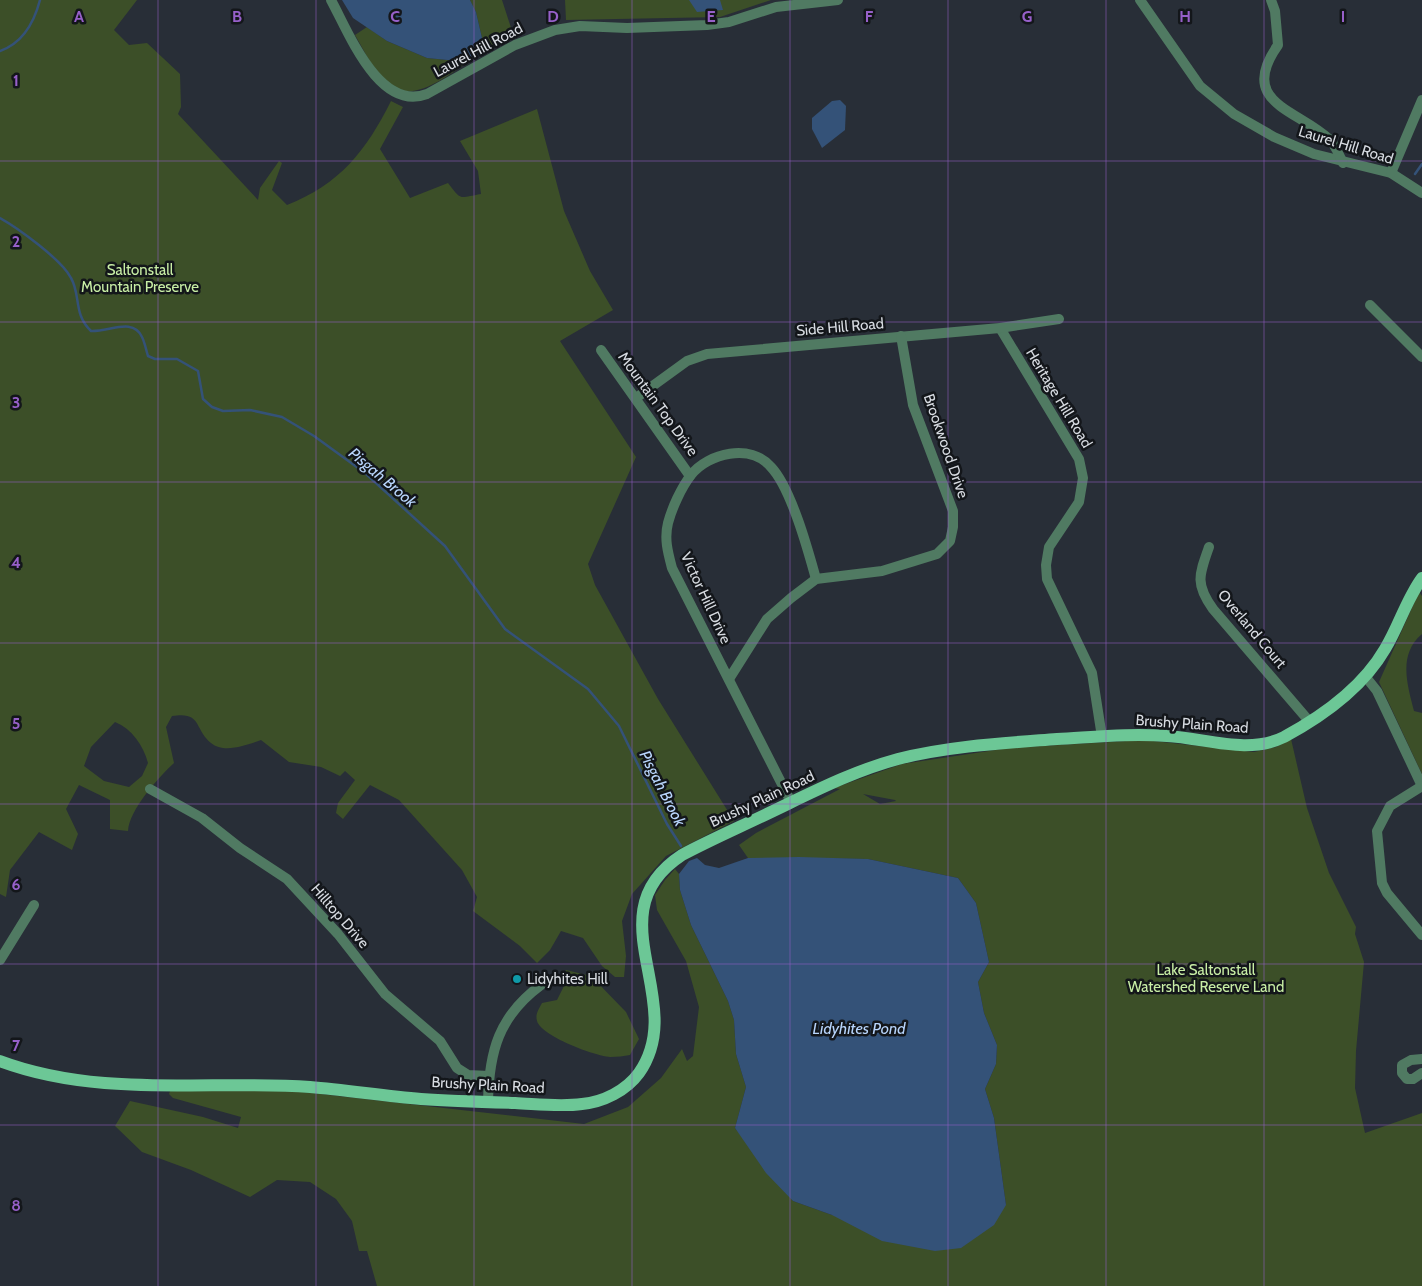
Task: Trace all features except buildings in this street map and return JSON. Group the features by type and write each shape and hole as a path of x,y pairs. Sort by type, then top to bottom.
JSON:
{"main road":[{"name":"Brushy Plain Road","path":"0,1061 40,1073 103,1083 304,1087 420,1099 488,1102 583,1104 615,1094 637,1075 652,1047 656,1023 642,926 642,912 651,888 666,868 682,855 840,780 901,759 1003,744 1102,737 1168,736 1252,746 1282,738 1345,695 1365,676 1386,648 1407,603 1422,578"}],"street":[{"name":"Laurel Hill Road","path":"331,0 378,80 396,94 412,97 427,94 515,45 555,30 580,26 627,28 707,25 729,22 776,7 838,0"},
{"name":"Laurel Hill Road","path":"1140,0 1189,71 1215,100 1252,126 1314,154 1391,173 1422,193"},
{"path":"1271,0 1275,11 1278,45 1268,60 1263,78 1271,98 1287,113 1331,140 1343,162"},
{"path":"1391,173 1422,100"},
{"path":"1370,306 1422,357"},
{"name":"Side Hill Road","path":"636,398 687,361 707,354 1000,328 1059,319"},
{"name":"Heritage Hill Road","path":"1000,328 1079,459 1083,478 1079,502 1049,547 1046,565 1047,579 1092,673 1102,737"},
{"name":"Brookwood Drive","path":"816,579 882,571 937,554 950,541 953,527 953,511 913,405 901,336"},
{"name":"Mountain Top Drive","path":"600,350 690,476"},
{"name":"Victor Hill Drive","path":"729,679 672,568 666,544 668,524 672,512 690,476 701,466 719,457 741,452 758,457 771,466 782,485 804,536 816,579"},
{"name":"Overland Court","path":"1209,547 1199,582 1202,594 1309,721"},
{"path":"791,802 729,679 767,619 816,579"},
{"path":"1365,676 1377,691 1422,786 1390,806 1377,831 1382,883 1387,893 1422,935"},
{"name":"Hilltop Drive","path":"150,789 202,818 240,848 288,879 338,934 385,994 440,1041 457,1068 468,1074 489,1076"},
{"path":"0,960 34,905"},
{"path":"488,1102 492,1053 503,1025 517,1006 541,985"},
{"path":"1422,1059 1411,1060 1402,1065 1402,1073 1407,1079 1413,1079 1422,1073"}],"green space":[{"name":"Saltonstall Mountain Preserve","path":"0,0 137,0 114,30 129,45 147,43 180,74 181,107 178,114 258,200 260,188 279,161 282,163 272,190 287,205 306,197 337,176 350,164 372,135 391,101 403,107 380,149 410,198 448,183 461,197 481,194 478,171 460,141 537,109 564,211 590,271 613,310 560,341 636,457 588,564 595,585 658,699 734,821 666,856 632,894 622,921 626,956 624,977 615,977 602,966 583,938 561,931 550,950 537,963 520,946 473,911 477,897 462,870 399,800 370,785 343,819 336,813 338,803 355,780 345,771 340,776 321,767 289,762 261,740 236,748 216,746 206,738 193,719 182,715 172,716 166,727 174,763 160,777 139,804 133,814 128,831 110,829 110,800 79,785 66,809 78,834 72,850 39,832 10,870 6,897 0,894","holes":["115,722 136,738 148,763 142,776 129,787 104,781 84,766 91,747"]},
{"path":"470,0 502,0 514,37 485,51 476,12"},
{"path":"565,0 771,0 720,17 566,20"},
{"path":"367,27 387,41 427,58 468,62 440,81 429,86 418,90 397,90 387,84 378,73 355,35"},
{"path":"1419,592 1422,596 1422,634 1414,642 1410,651 1406,670 1414,711 1422,713 1422,774 1379,682"},
{"name":"Lake Saltonstall Watershed Reserve Land","path":"1291,739 1307,808 1329,873 1356,927 1355,934 1364,962 1356,1051 1355,1088 1365,1133 1422,1113 1422,1286 377,1286 367,1251 359,1251 352,1221 336,1199 310,1182 277,1180 250,1197 191,1170 142,1152 115,1126 130,1101 203,1117 238,1128 241,1117 173,1098 169,1094 170,1091 276,1089 584,1124 628,1107 661,1078 682,1049 687,1061 693,1056 699,1007 686,961 657,910 655,895 675,869 679,874 680,890 691,925 728,1001 734,1020 736,1054 746,1087 735,1128 793,1201 832,1215 1006,1205 994,1118 985,1089 996,1064 997,1045 984,1013 978,982 989,962 976,903 958,878 868,859 748,858 739,845 756,833 840,789 834,788 902,764 1009,748 1144,740 1254,752 1276,747","holes":["863,794 895,800 880,804"]},
{"path":"566,970 591,976 626,1012 639,1039 630,1055 610,1057 593,1053 558,1039 541,1027 537,1021 539,1009 542,1003 557,1000 564,986 561,977"}],"water":[{"path":"342,0 470,0 476,12 485,51 468,62 427,58 387,41 353,18"},
{"path":"689,0 720,0 723,10 697,12"},
{"path":"840,100 846,106 845,130 822,148 812,129 812,118 832,101"},
{"name":"Lidyhites Pond","path":"697,858 705,865 719,868 748,858 868,859 958,878 976,903 989,962 978,982 984,1013 997,1045 996,1064 985,1089 994,1118 1006,1205 994,1225 961,1248 935,1251 882,1241 832,1215 793,1201 766,1173 735,1128 746,1087 736,1054 734,1020 728,1001 691,925 680,890 679,874 689,861"}],"waterway":[{"name":"Pisgah Brook","path":"0,51 15,43 26,31 31,24 40,0"},
{"path":"1415,174 1422,164"},
{"name":"Pisgah Brook","path":"0,218 39,245 59,262 74,284 79,311 85,325 91,331 120,327 133,328 142,337 148,356 155,359 177,359 198,371 203,399 212,407 223,411 250,410 282,417 314,436 365,473 445,546 505,629 588,689 619,726 667,824 681,846"}],"place":[{"name":"Lidyhites Hill","path":"517,979"}]}
